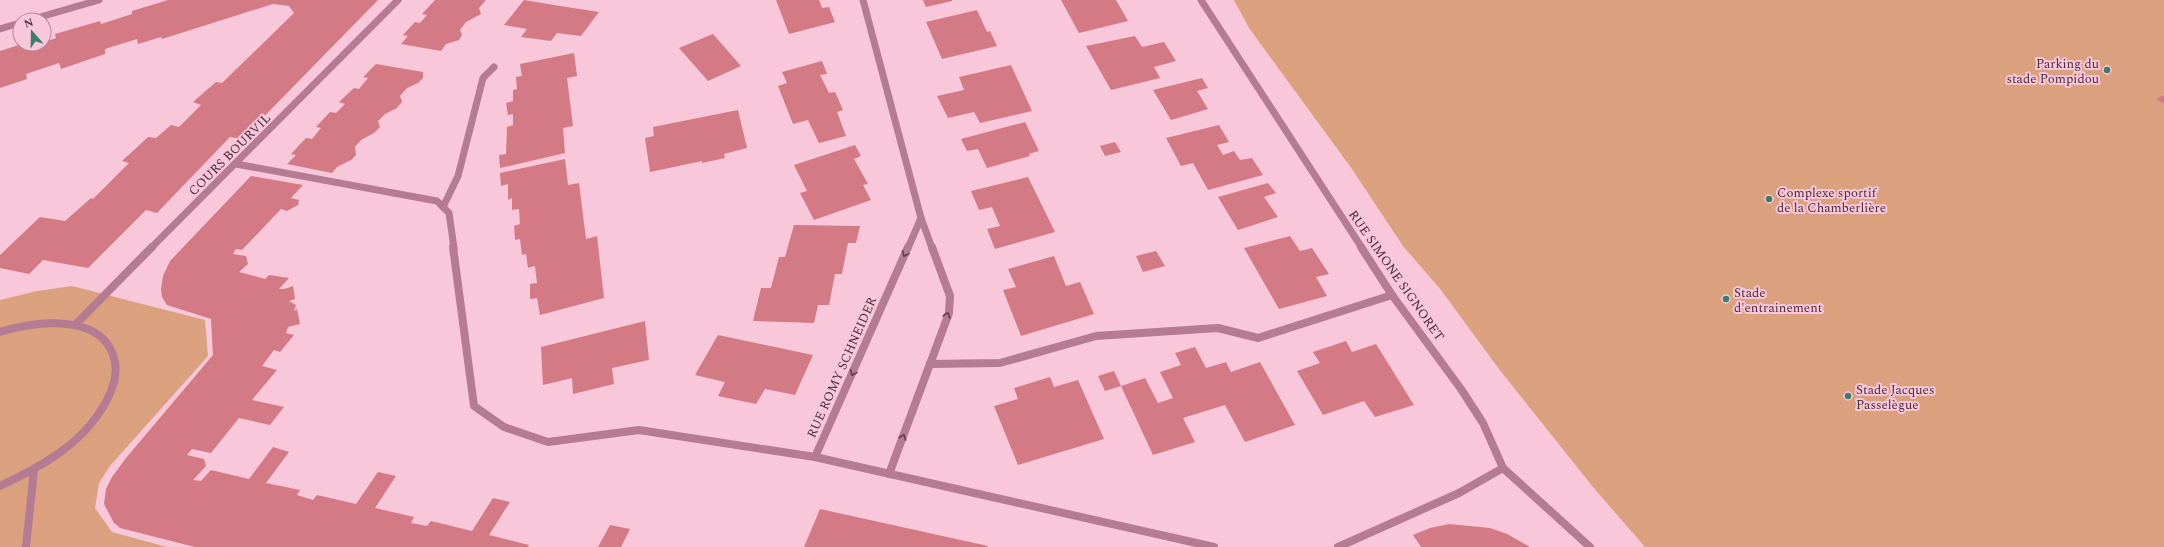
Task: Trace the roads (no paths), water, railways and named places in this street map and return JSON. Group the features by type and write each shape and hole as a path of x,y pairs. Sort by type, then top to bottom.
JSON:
{"street":[{"path":"52,14 99,0"},
{"name":"COURS BOURVIL","path":"76,324 398,0"},
{"path":"863,0 921,218 950,296 948,313 889,474"},
{"name":"RUE SIMONE SIGNORET","path":"1200,0 1392,295 1461,389 1483,423 1504,468 1590,547"},
{"path":"0,29 12,25"},
{"path":"443,207 458,176 483,78 494,67"},
{"path":"236,164 437,201 449,213 474,406 504,427 548,442 639,430 815,457"},
{"name":"RUE ROMY SCHNEIDER","path":"921,218 815,457 1214,547"},
{"path":"930,364 1000,363 1096,336 1218,328 1258,338 1392,295"},
{"path":"0,332 43,322 76,324 98,333 112,349 116,369 110,394 93,421 67,446 34,470 0,486"},
{"path":"1338,547 1459,493 1504,468"},
{"path":"26,547 34,470"}],"place":[{"name":"Parking du stade Pompidou","path":"2107,70"},
{"name":"Complexe sportif de la Chamberlière","path":"1769,199"},
{"name":"Stade d'entrainement","path":"1726,299"},
{"name":"Stade Jacques Passelègue","path":"1848,396"}]}
